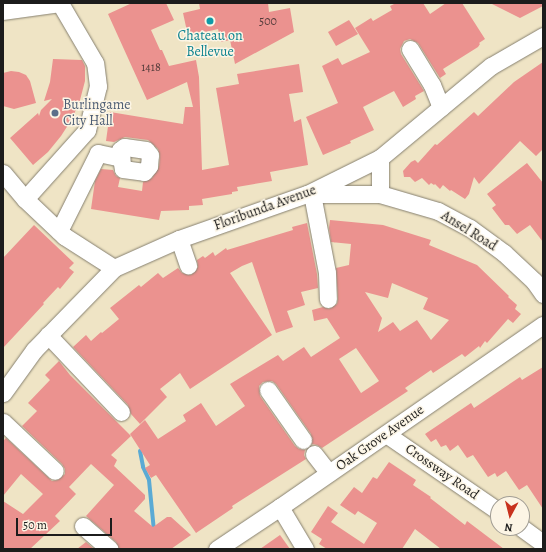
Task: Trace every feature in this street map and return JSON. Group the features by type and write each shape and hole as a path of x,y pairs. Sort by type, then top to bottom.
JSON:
{"street":[{"path":"3,11 60,3 95,62 98,86 87,130 25,199"},
{"name":"Floribunda Avenue","path":"3,393 34,350 114,268 179,239 310,194 380,158 491,66 543,36"},
{"path":"410,49 432,85 441,107"},
{"path":"59,231 98,153 119,157"},
{"path":"380,158 380,194"},
{"path":"3,173 25,199 59,231 114,268"},
{"path":"310,194 328,273 328,299"},
{"name":"Ansel Road","path":"310,194 380,194 438,211 470,228 504,253 534,281 543,294"},
{"path":"179,239 188,266"},
{"name":"Oak Grove Avenue","path":"217,549 543,325"},
{"path":"48,335 121,412"},
{"path":"268,390 303,440"},
{"path":"3,422 54,471"},
{"name":"Crossway Road","path":"386,434 490,506"},
{"path":"314,454 329,473"},
{"path":"280,507 306,549"},
{"path":"83,526 109,549"},
{"path":"530,534 543,543"}],"building":[{"path":"132,3 166,3 174,20 151,30 160,50 162,50 169,66 196,60 199,77 202,170 229,165 216,88 239,84 237,74 299,64 303,92 289,94 294,122 301,119 308,165 270,172 272,181 237,187 238,191 232,192 232,194 202,199 203,205 189,206 189,210 161,211 159,220 91,209 95,181 101,169 113,170 116,176 120,178 118,187 142,191 143,182 152,178 159,167 160,156 158,149 148,140 125,137 114,142 106,141 110,112 183,124 185,107 193,107 187,82 147,100 108,14"},
{"path":"199,3 268,3 269,12 290,8 294,32 235,64 230,40 221,42 218,29 188,36 183,13 200,9"},
{"path":"396,3 423,3 430,14 446,3 462,3 485,39 479,43 480,44 478,47 443,69 446,74 440,78 418,43 410,39 404,41 400,49 401,54 424,91 415,96 416,99 403,107 394,91 363,107 374,130 350,141 351,143 323,155 306,117 338,103 322,66 338,58 342,65 370,52 355,28 371,18 373,21 392,10 390,6"},
{"path":"490,3 543,3 543,6 520,18"},
{"path":"349,20 358,34 336,46 328,32"},
{"name":"Burlingame City Hall","path":"53,59 82,60 85,66 85,81 80,100 72,119 48,152 33,165 10,138 38,113 39,116 41,110 52,99 44,101 50,82"},
{"path":"543,62 543,149 536,156 520,141 479,184 474,177 469,194 465,199 451,190 450,191 443,185 440,189 435,184 434,185 431,183 429,185 422,178 415,182 410,177 404,177 403,171 411,162 415,160 418,163 435,144 437,145 474,112 478,116 514,82"},
{"path":"11,71 26,75 30,81 36,103 14,109 3,106 3,73"},
{"path":"527,163 543,183 543,242 530,225 517,234 509,225 505,225 492,208 496,205 487,194"},
{"path":"330,220 383,225 431,240 429,245 477,265 509,296 508,297 517,305 515,309 521,314 513,323 508,319 487,343 485,341 480,348 479,346 465,357 462,354 433,373 431,370 405,388 408,391 322,448 312,444 311,434 276,384 272,381 263,382 259,386 260,396 295,446 299,449 305,450 304,455 306,459 232,506 233,508 196,533 156,475 151,478 145,468 150,465 130,434 145,420 158,439 186,421 183,415 201,403 216,426 245,406 230,384 278,355 283,361 304,347 311,357 340,338 327,318 314,321 312,310 323,307 329,309 337,304 336,268 349,265 351,244 331,242 329,228","holes":["392,283 428,298 423,309 449,320 431,340 417,320 400,331 393,322 378,332 382,318 365,292 388,298","356,348 379,381 361,393 339,359"]},
{"path":"307,223 317,274 318,288 301,292 305,305 287,311 293,327 276,333 252,262 230,273 272,335 190,389 180,373 160,389 167,397 140,424 131,414 128,405 73,347 86,335 91,341 119,319 110,308 139,285 141,287 158,273 163,278 178,268 182,273 191,275 198,267 197,260 203,256 205,258 213,252 215,256 226,248 227,250 293,230 292,227"},
{"path":"34,225 74,263 69,268 74,272 60,289 58,287 43,303 44,304 3,348 3,258"},
{"path":"59,361 70,375 131,436 111,455 117,460 114,466 145,495 145,499 134,511 153,527 167,517 171,517 191,535 171,549 119,549 116,542 86,516 114,485 91,464 69,487 76,494 55,516 60,521 30,549 3,549 3,501 23,514 43,494 21,474 3,496 3,441 6,438 52,481 58,480 65,474 65,469 62,464 22,426 37,411 28,403 50,380 45,375"},
{"path":"543,367 543,509 527,485 519,490 506,471 497,477 495,473 488,477 473,455 467,458 458,445 450,451 446,445 441,447 436,439 431,442 425,434 471,403 474,408 520,377 522,380"},
{"path":"389,462 416,480 413,485 431,497 430,498 465,525 467,521 504,549 441,549 415,529 402,549 327,549 319,544 322,539 311,532 328,506 338,513 331,522 364,544 377,523 358,511 355,515 340,505 354,487 362,493 373,477 377,479"},
{"path":"280,535 290,549 260,549"},
{"path":"86,542 94,549 77,549"}],"waterway":[{"path":"140,451 143,467 149,480 154,531"}],"place":[{"name":"Chateau on Bellevue","path":"210,21"},
{"name":"Burlingame City Hall","path":"55,113"}]}
